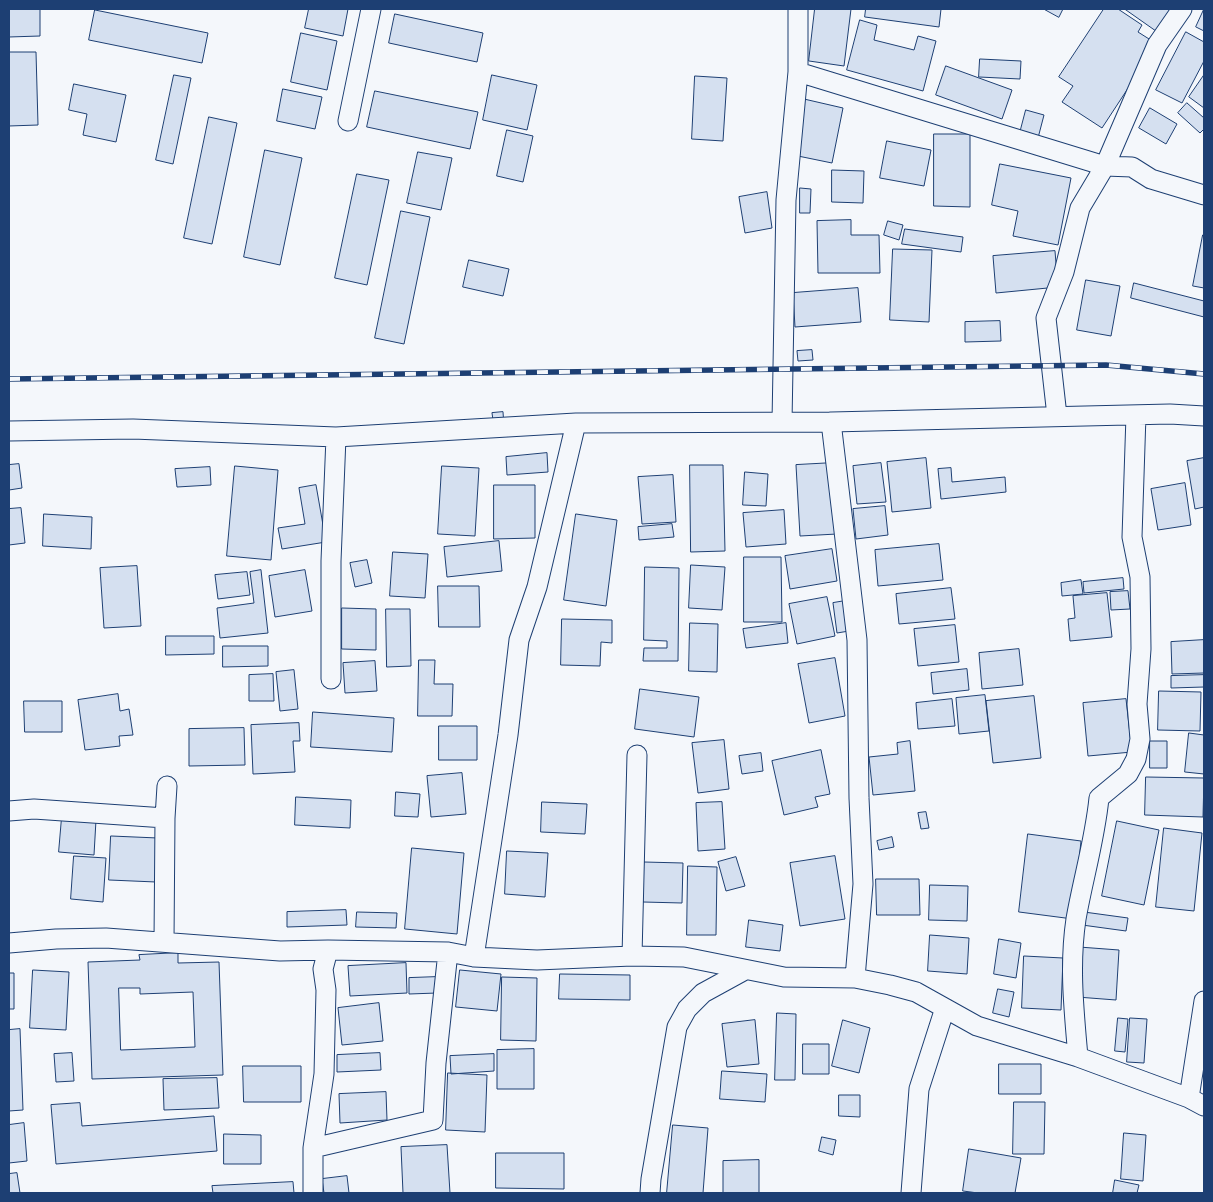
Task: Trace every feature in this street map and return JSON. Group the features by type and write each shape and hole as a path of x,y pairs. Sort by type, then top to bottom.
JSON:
{"street":[{"path":"348,121 371,9"},
{"path":"782,422 786,200 798,72 798,9"},
{"path":"1057,416 1046,318 1064,272 1080,208 1105,166 1156,45 1182,9"},
{"path":"798,72 1105,166 1132,167 1151,179 1204,195"},
{"path":"9,431 133,429 336,437 576,423 831,422 1170,414 1204,416"},
{"path":"1078,1057 1072,988 1073,949 1076,919 1097,817 1099,798 1128,774 1136,759 1140,739 1137,704 1141,649 1140,577 1132,537 1136,415"},
{"path":"831,422 857,640 859,798 863,884 855,978"},
{"path":"474,956 508,736 519,640 537,587 576,423"},
{"path":"331,679 332,552 336,437"},
{"path":"632,956 638,755"},
{"path":"164,941 167,786"},
{"path":"9,811 34,809 165,818"},
{"path":"9,943 56,939 106,938 280,951 448,952 474,956 537,960 632,956 684,957 784,977 855,978 890,984 916,992 978,1026 1078,1057 1196,1102 1204,1001"},
{"path":"313,1193 313,1148 324,1074 326,990 323,970 328,950"},
{"path":"313,1148 433,1120 436,1063 448,952"},
{"path":"650,1193 677,1027 687,1008 703,993 745,970"},
{"path":"911,1193 919,1088 945,1008"}],"building":[{"path":"9,9 40,9 40,36 9,37"},
{"path":"309,9 348,9 343,36 305,28"},
{"path":"815,9 851,9 844,66 809,61"},
{"path":"866,9 941,9 939,27 865,17"},
{"path":"1044,9 1063,9 1059,17"},
{"path":"1104,9 1118,9 1142,25 1138,32 1157,44 1102,128 1062,102 1073,86 1059,77"},
{"path":"1127,9 1170,9 1178,14 1163,36"},
{"path":"1204,9 1204,31 1196,27"},
{"path":"95,10 208,33 202,63 89,40"},
{"path":"395,14 483,33 477,62 389,43"},
{"path":"860,20 877,25 874,40 914,50 918,36 936,41 923,91 847,70"},
{"path":"1186,32 1204,42 1204,61 1182,103 1156,90"},
{"path":"301,33 337,41 327,90 291,82"},
{"path":"9,52 36,52 38,125 9,126"},
{"path":"980,59 1021,61 1020,79 979,77"},
{"path":"946,66 1012,90 1002,119 936,95"},
{"path":"174,75 191,78 173,164 156,160"},
{"path":"492,75 537,85 527,130 483,120"},
{"path":"1204,75 1204,108 1189,97"},
{"path":"695,76 727,78 723,141 692,139"},
{"path":"74,84 126,95 116,142 83,135 87,114 69,110"},
{"path":"283,89 322,97 315,129 277,121"},
{"path":"375,91 478,112 470,149 367,127"},
{"path":"804,99 843,108 832,163 793,155"},
{"path":"1187,103 1204,118 1204,129 1200,133 1178,113"},
{"path":"1150,108 1177,124 1166,144 1139,128"},
{"path":"1026,110 1044,115 1038,138 1020,133"},
{"path":"209,117 237,123 212,244 184,238"},
{"path":"507,130 533,136 523,182 497,176"},
{"path":"934,134 970,134 970,207 934,206"},
{"path":"887,141 931,150 924,186 880,178"},
{"path":"265,150 302,158 280,265 244,257"},
{"path":"418,152 452,158 441,210 407,203"},
{"path":"1000,164 1071,178 1058,245 1013,236 1018,211 992,205"},
{"path":"832,170 864,171 863,203 832,202"},
{"path":"357,174 389,180 367,285 335,278"},
{"path":"800,188 811,189 810,213 800,213"},
{"path":"767,192 772,228 745,233 739,197"},
{"path":"401,211 430,217 404,344 375,338"},
{"path":"851,220 851,235 879,235 880,273 818,273 817,221"},
{"path":"888,221 903,225 899,240 884,235"},
{"path":"905,229 963,237 961,252 902,244"},
{"path":"1204,235 1204,288 1193,286"},
{"path":"893,249 932,250 929,322 890,320"},
{"path":"1055,251 1058,287 996,293 993,256"},
{"path":"469,260 509,269 503,296 463,287"},
{"path":"1086,280 1120,286 1111,336 1077,330"},
{"path":"1134,283 1204,301 1204,317 1131,298"},
{"path":"858,288 861,322 795,327 793,293"},
{"path":"1000,321 1001,341 965,342 965,322"},
{"path":"812,350 813,360 798,361 797,351"},
{"path":"503,412 504,426 494,427 492,413"},
{"path":"547,453 548,472 507,475 506,457"},
{"path":"926,458 931,508 892,512 887,462"},
{"path":"1204,458 1204,507 1195,509 1187,461"},
{"path":"833,463 837,534 800,536 796,465"},
{"path":"881,463 886,502 857,504 853,466"},
{"path":"19,464 22,488 9,490 9,465"},
{"path":"690,465 723,465 725,551 691,552"},
{"path":"235,466 278,470 271,560 227,556"},
{"path":"442,466 479,468 475,536 438,534"},
{"path":"210,467 211,485 177,487 175,469"},
{"path":"951,468 952,482 1005,477 1006,492 941,499 938,469"},
{"path":"745,472 768,474 766,506 743,505"},
{"path":"673,475 676,522 642,524 638,477"},
{"path":"1185,483 1191,525 1158,530 1151,489"},
{"path":"316,485 326,542 282,549 278,528 305,524 299,488"},
{"path":"494,485 535,485 535,538 494,539"},
{"path":"885,506 888,535 856,539 853,509"},
{"path":"21,508 25,543 9,545 9,509"},
{"path":"784,510 786,544 746,547 743,513"},
{"path":"44,514 92,517 91,549 43,546"},
{"path":"576,514 617,520 606,606 564,600"},
{"path":"672,524 674,537 639,540 638,527"},
{"path":"499,541 502,571 447,577 444,547"},
{"path":"939,544 943,580 878,586 875,550"},
{"path":"832,549 837,581 790,589 785,556"},
{"path":"393,552 428,554 425,598 390,596"},
{"path":"744,557 781,557 782,622 744,622"},
{"path":"367,560 372,583 355,587 350,563"},
{"path":"691,565 725,567 722,610 689,608"},
{"path":"137,566 141,626 104,628 100,568"},
{"path":"645,567 679,568 678,661 643,661 644,648 667,648 667,641 644,640"},
{"path":"261,570 268,633 220,638 217,608 254,603 250,572"},
{"path":"305,570 312,611 275,617 269,576"},
{"path":"247,572 250,595 218,599 215,575"},
{"path":"1123,578 1124,589 1084,593 1083,582"},
{"path":"1081,580 1083,594 1062,596 1061,583"},
{"path":"438,586 479,586 480,627 439,627"},
{"path":"951,588 955,619 899,624 896,594"},
{"path":"1128,591 1130,609 1111,610 1110,592"},
{"path":"1107,593 1112,637 1070,641 1068,619 1075,618 1073,596"},
{"path":"827,597 835,636 797,644 789,604"},
{"path":"845,601 849,631 837,633 833,603"},
{"path":"342,608 376,609 376,650 342,649"},
{"path":"386,609 410,609 411,666 387,667"},
{"path":"562,619 612,620 612,643 601,642 600,666 561,665"},
{"path":"690,623 718,624 717,672 689,671"},
{"path":"786,623 788,643 746,648 743,629"},
{"path":"955,625 959,662 918,666 914,629"},
{"path":"166,636 214,636 214,654 166,655"},
{"path":"1204,640 1204,673 1172,674 1171,642"},
{"path":"223,646 268,646 268,666 223,667"},
{"path":"1019,649 1023,685 982,689 979,653"},
{"path":"835,658 845,716 809,723 798,664"},
{"path":"419,660 435,660 434,684 453,684 452,716 418,716"},
{"path":"375,661 377,691 345,693 343,663"},
{"path":"967,669 969,690 933,694 931,673"},
{"path":"294,670 298,709 280,711 276,672"},
{"path":"273,674 274,701 249,701 249,675"},
{"path":"1204,675 1204,687 1171,688 1171,676"},
{"path":"640,689 699,697 694,737 635,729"},
{"path":"1159,691 1201,692 1200,731 1158,730"},
{"path":"118,694 120,711 129,709 133,735 119,736 120,746 85,750 78,700"},
{"path":"985,695 989,731 959,734 956,698"},
{"path":"1034,696 1041,758 993,763 986,701"},
{"path":"952,699 955,726 918,729 916,703"},
{"path":"1126,699 1132,752 1088,756 1083,703"},
{"path":"24,701 62,701 62,732 25,732"},
{"path":"313,712 394,718 392,752 311,747"},
{"path":"299,723 300,741 293,741 295,772 253,774 251,725"},
{"path":"439,726 477,726 477,760 439,760"},
{"path":"244,728 245,765 189,766 189,729"},
{"path":"1189,733 1204,735 1204,774 1185,772"},
{"path":"724,740 729,789 698,793 692,743"},
{"path":"910,741 915,791 873,795 869,757 898,754 897,743"},
{"path":"1150,741 1167,741 1167,768 1150,768"},
{"path":"821,750 830,794 815,797 818,807 784,815 772,761"},
{"path":"761,753 763,771 742,774 739,756"},
{"path":"462,773 466,814 431,817 427,776"},
{"path":"1146,777 1204,778 1203,817 1145,815"},
{"path":"396,792 420,794 418,817 395,816"},
{"path":"296,797 351,800 350,828 295,825"},
{"path":"542,802 587,804 585,834 541,832"},
{"path":"722,802 725,849 698,851 696,803"},
{"path":"926,812 929,828 921,829 918,813"},
{"path":"62,817 96,820 94,855 59,852"},
{"path":"1117,821 1159,830 1144,905 1102,896"},
{"path":"1164,828 1202,833 1194,911 1156,907"},
{"path":"1028,834 1081,841 1073,919 1019,912"},
{"path":"111,836 158,838 156,882 109,880"},
{"path":"892,837 894,847 879,850 877,841"},
{"path":"412,848 464,853 457,934 405,929"},
{"path":"507,851 548,853 545,897 505,894"},
{"path":"74,856 106,858 103,902 71,899"},
{"path":"835,856 845,919 800,926 790,863"},
{"path":"736,857 745,886 726,891 718,862"},
{"path":"644,862 683,863 682,903 643,902"},
{"path":"688,866 717,867 716,935 687,935"},
{"path":"876,879 919,879 920,915 877,915"},
{"path":"930,885 968,886 967,921 929,920"},
{"path":"346,910 347,925 287,927 287,912"},
{"path":"357,912 397,913 396,928 356,927"},
{"path":"1084,912 1128,918 1126,931 1082,925"},
{"path":"749,920 783,925 780,951 746,947"},
{"path":"930,935 969,938 967,974 928,971"},
{"path":"999,939 1021,943 1016,978 994,974"},
{"path":"1079,947 1119,950 1116,1000 1077,997"},
{"path":"178,953 178,963 219,962 223,1075 92,1079 88,962 140,960 139,955","holes":["119,988 140,988 140,994 193,992 195,1047 121,1050"]},
{"path":"1024,956 1063,958 1061,1010 1022,1008"},
{"path":"406,963 407,993 350,996 348,966"},
{"path":"33,970 69,972 66,1030 30,1028"},
{"path":"460,970 501,974 497,1011 456,1007"},
{"path":"9,973 14,973 14,1009 9,1009"},
{"path":"560,974 630,975 630,1000 559,999"},
{"path":"437,977 437,993 409,994 409,978"},
{"path":"502,977 537,978 536,1041 501,1040"},
{"path":"998,989 1014,992 1009,1017 993,1013"},
{"path":"379,1003 383,1041 342,1045 338,1008"},
{"path":"777,1013 796,1014 795,1080 775,1080"},
{"path":"1118,1018 1128,1019 1125,1052 1115,1051"},
{"path":"1130,1018 1147,1019 1144,1063 1127,1062"},
{"path":"755,1020 759,1064 727,1067 722,1024"},
{"path":"843,1020 870,1028 859,1073 832,1066"},
{"path":"20,1029 23,1110 9,1111 9,1030"},
{"path":"803,1044 829,1044 829,1074 803,1074"},
{"path":"534,1049 534,1089 497,1089 497,1050"},
{"path":"72,1053 74,1081 56,1082 54,1054"},
{"path":"380,1053 381,1070 337,1072 337,1055"},
{"path":"494,1054 494,1071 451,1074 450,1056"},
{"path":"999,1064 1041,1064 1041,1094 999,1094"},
{"path":"243,1066 301,1066 301,1102 244,1102"},
{"path":"722,1071 767,1074 765,1102 720,1099"},
{"path":"448,1073 487,1075 485,1132 446,1130"},
{"path":"217,1078 219,1108 164,1110 163,1079"},
{"path":"386,1092 387,1120 340,1123 339,1094"},
{"path":"839,1095 860,1095 860,1117 839,1116"},
{"path":"1014,1102 1045,1102 1044,1154 1013,1154"},
{"path":"80,1103 82,1126 214,1116 217,1151 56,1164 51,1105"},
{"path":"24,1123 27,1161 9,1163 9,1125"},
{"path":"673,1125 708,1128 703,1193 667,1193"},
{"path":"1124,1133 1146,1135 1143,1181 1121,1179"},
{"path":"224,1134 261,1135 261,1164 224,1164"},
{"path":"822,1137 836,1140 833,1155 819,1151"},
{"path":"447,1145 450,1193 403,1193 401,1147"},
{"path":"969,1149 1021,1158 1015,1193 963,1191"},
{"path":"496,1153 564,1153 564,1189 496,1188"},
{"path":"759,1160 759,1193 723,1193 723,1161"},
{"path":"17,1173 20,1193 9,1193 9,1174"},
{"path":"347,1176 349,1193 324,1193 322,1179"},
{"path":"1115,1180 1139,1185 1137,1193 1113,1193"},
{"path":"293,1182 294,1193 213,1193 212,1186"}],"railway":[{"path":"9,379 1106,365 1204,374"}]}
